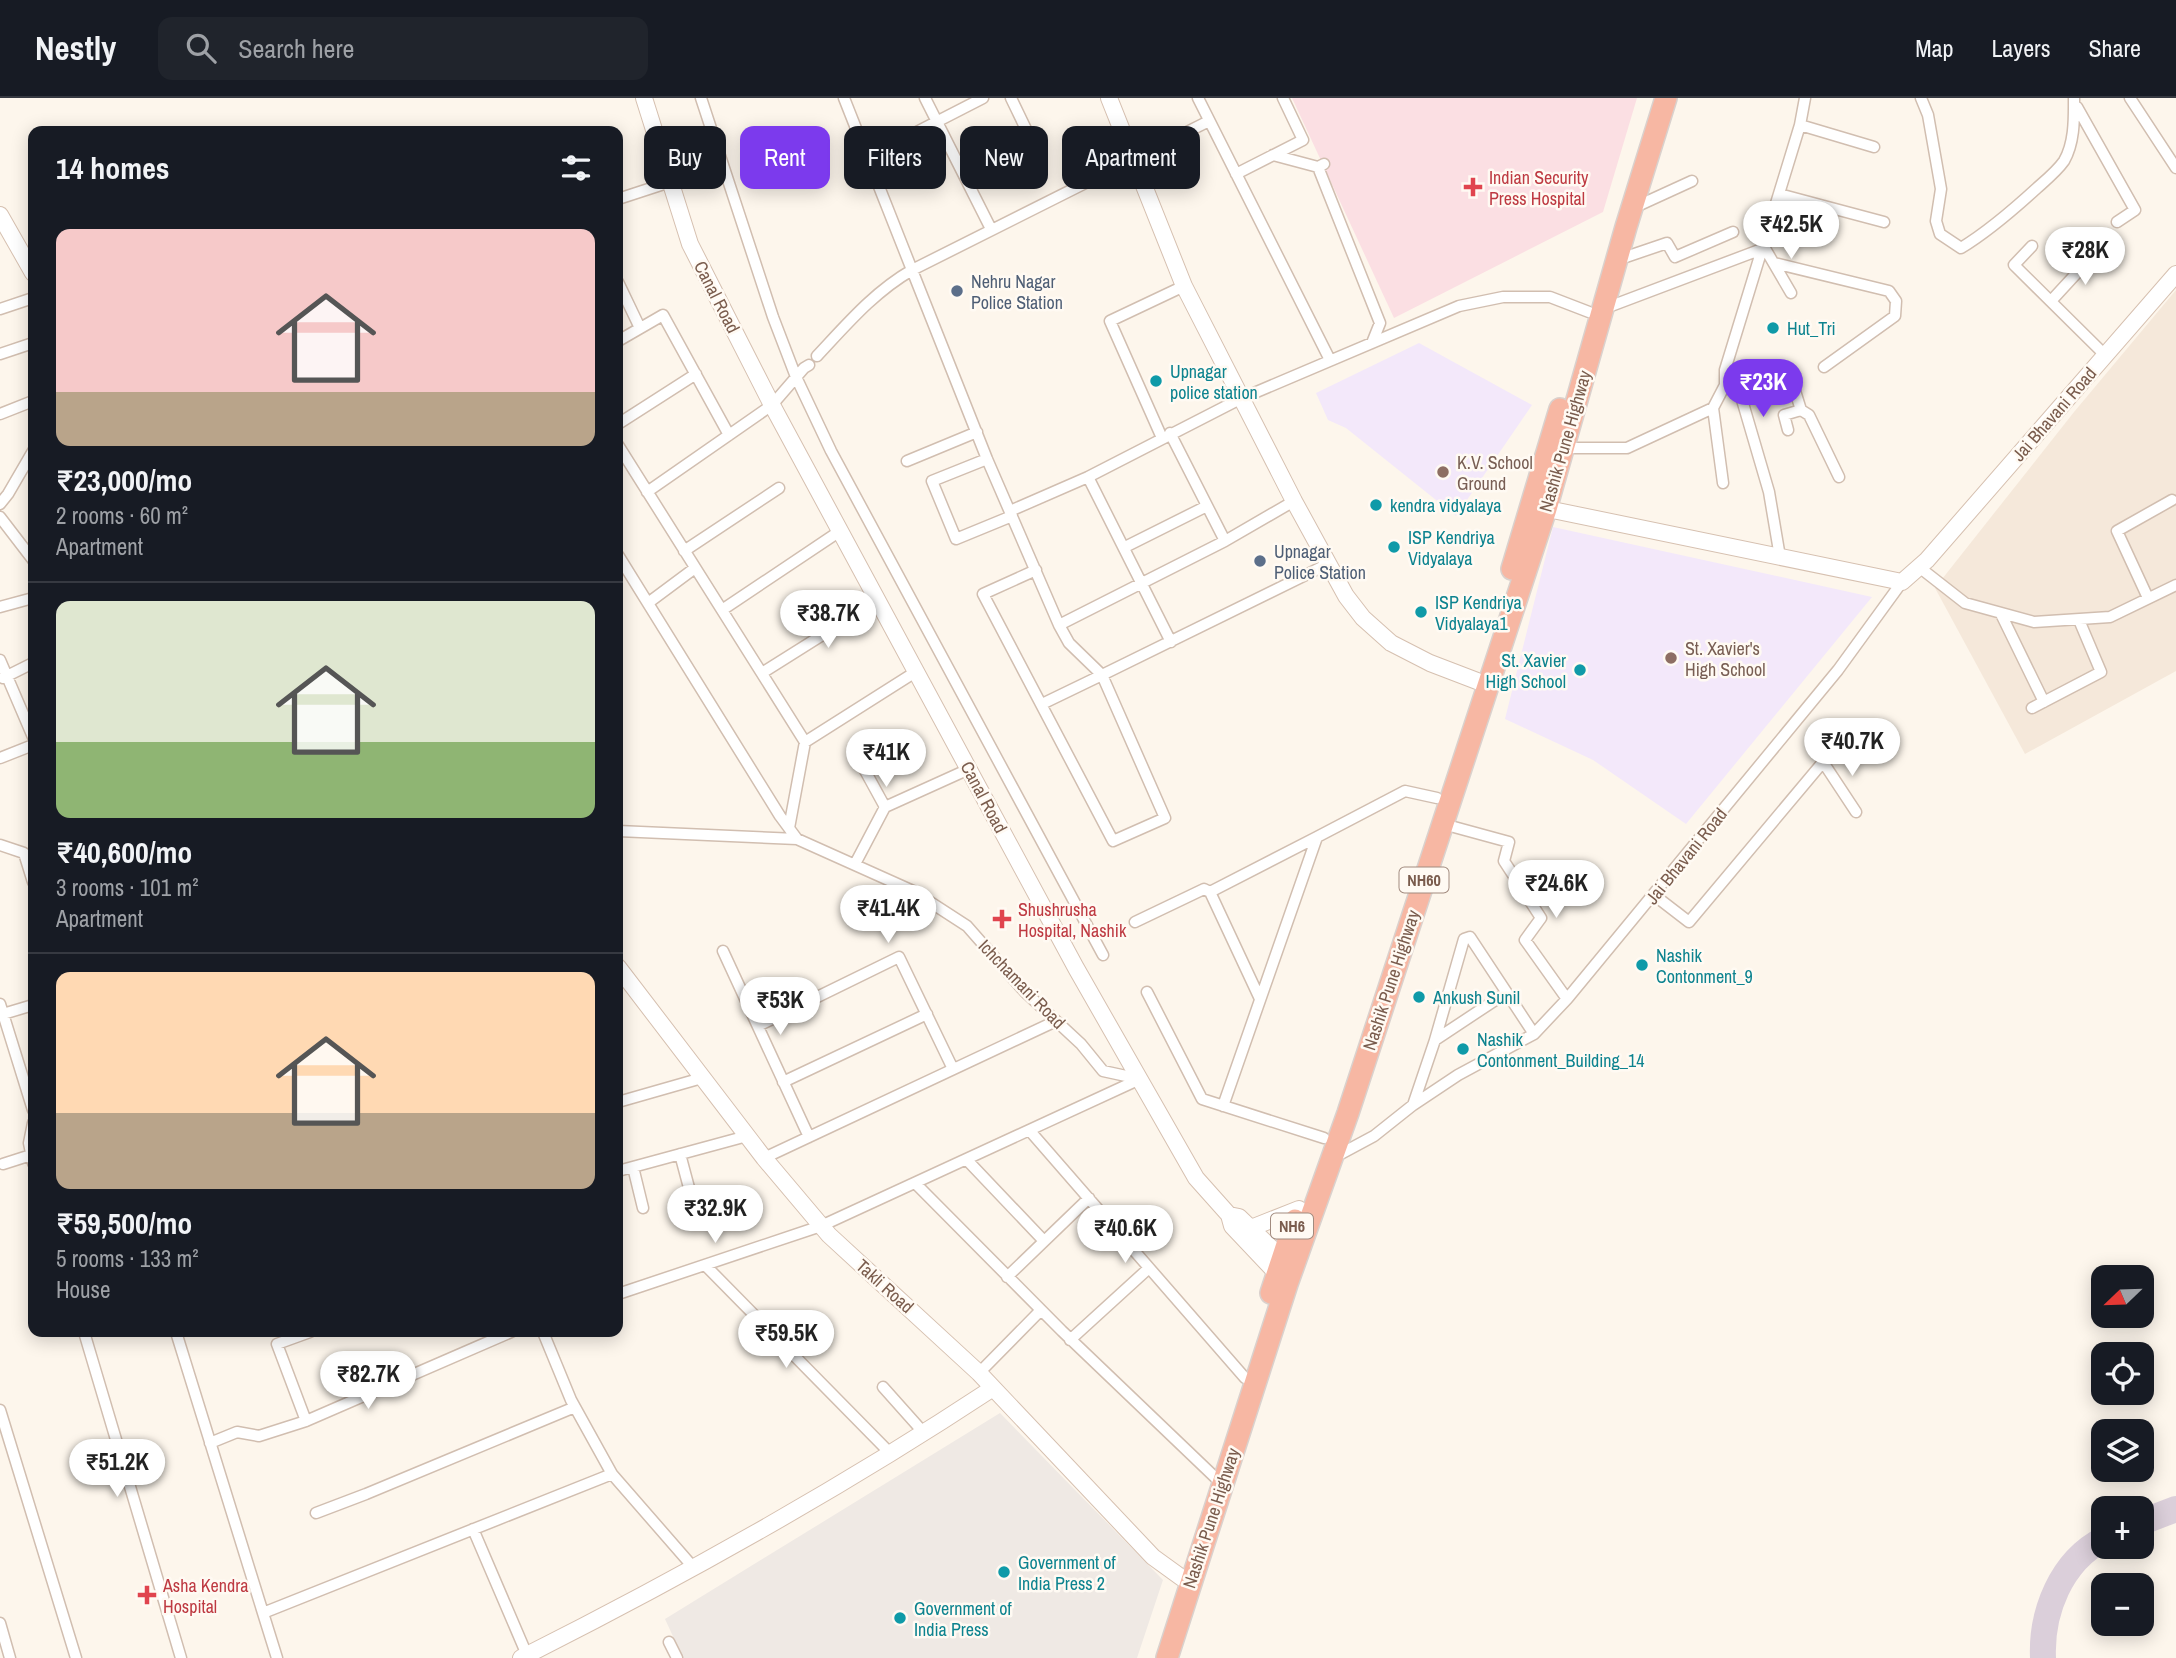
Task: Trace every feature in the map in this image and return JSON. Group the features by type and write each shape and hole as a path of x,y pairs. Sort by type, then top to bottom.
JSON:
{"highway":[{"name":"Nashik Pune Highway","path":"1167,1658 1245,1378 1348,1113 1443,824 1596,310 1652,98"},
{"name":"Nashik Pune Highway","path":"1157,1658 1285,1271 1299,1209 1437,798 1539,507 1564,448 1596,310 1617,260 1666,98"}],"street":[{"name":"Canal Road","path":"644,98 653,126"},
{"path":"701,98 796,377 831,451 1103,955"},
{"path":"844,98 855,126"},
{"path":"925,98 991,229"},
{"path":"926,126 983,98"},
{"path":"1011,98 1024,126"},
{"path":"1109,98 1120,126"},
{"path":"1198,98 1330,360"},
{"path":"1236,174 1303,140 1283,98"},
{"path":"1723,483 1713,408 1725,385 1725,370 1800,125 1805,98"},
{"path":"1920,98 1928,115 1941,189 1936,221 1940,234 1961,248 2017,207 2064,160 2073,132 2076,110 2074,99"},
{"path":"2130,98 2176,168"},
{"path":"2074,99 2135,210 2117,222"},
{"path":"1199,126 1209,121"},
{"path":"1800,125 1874,147"},
{"path":"1273,155 1321,165 1380,323 1372,343"},
{"path":"1633,208 1692,181"},
{"path":"623,197 649,189"},
{"name":"Canal Road","path":"672,189 690,244 772,405 1076,968 1196,1178 1229,1215 1232,1226 1285,1271"},
{"path":"880,189 987,459 1036,570 1059,625 1069,643 1102,675 1165,818 1113,841 983,594 1036,570"},
{"path":"817,356 874,296 912,270 1073,189"},
{"path":"1145,189 1184,286 1240,399 1346,596 1363,618 1391,643 1430,663 1477,681"},
{"path":"1779,194 1884,222"},
{"path":"0,215 28,264"},
{"path":"1617,260 1667,243 1675,257 1733,232"},
{"path":"2032,246 2014,264 2105,355"},
{"path":"987,459 932,481 956,538 1088,477 1240,399 1459,306 1503,297 1550,298 1596,310 1762,247"},
{"path":"1762,247 1791,293"},
{"path":"2051,301 2096,252"},
{"path":"1774,263 1889,291 1896,301 1895,316 1824,367"},
{"name":"Jai Bhavani Road","path":"1329,1160 1374,1136 1413,1105 1458,1075 1534,1034 1567,999 1654,895 1838,670 1902,582 1919,567 2176,274"},
{"path":"1184,286 1110,321 1166,435 1225,541"},
{"path":"623,292 640,328"},
{"path":"0,309 28,300"},
{"path":"623,338 663,315 729,435"},
{"path":"0,354 28,345"},
{"path":"647,492 772,405 809,365"},
{"path":"1725,370 1737,382 1769,492 1780,557"},
{"path":"623,421 696,374"},
{"path":"1740,393 1790,375 1801,410 1809,415 1839,477"},
{"path":"0,414 28,403"},
{"path":"1564,448 1627,448 1713,408"},
{"path":"1788,430 1784,415 1801,410"},
{"path":"907,461 977,432"},
{"path":"623,456 805,742 789,828"},
{"path":"0,504 28,460"},
{"path":"1088,477 1171,642"},
{"path":"684,551 779,488"},
{"path":"2148,598 2117,531 2172,500"},
{"path":"1059,625 1225,541 1294,501"},
{"path":"1125,547 1207,506"},
{"path":"1539,507 1902,582"},
{"path":"0,517 28,553"},
{"path":"722,610 840,531"},
{"path":"623,564 797,839"},
{"path":"1042,704 1328,564"},
{"path":"1919,567 1965,603 2034,622 2110,617 2176,584"},
{"path":"648,603 695,568"},
{"path":"0,607 28,599"},
{"path":"761,673 878,600"},
{"path":"2001,614 2044,702"},
{"path":"2032,708 2101,672 2079,620"},
{"path":"0,660 3,678 28,727"},
{"path":"3,678 28,666"},
{"path":"805,742 917,671"},
{"path":"0,758 28,747"},
{"path":"1654,895 1689,922 1823,762 1856,812"},
{"path":"862,765 885,807"},
{"path":"855,864 885,807 969,769"},
{"path":"1210,892 1405,791 1437,798"},
{"path":"1443,824 1509,842 1504,861 1541,918 1525,940 1567,999"},
{"name":"Ichchamani Road","path":"623,831 797,839 913,891 967,926 1025,992 1081,1044 1103,1071 1140,1079"},
{"path":"1223,1105 1317,838"},
{"path":"0,845 28,849"},
{"path":"1135,922 1204,889 1210,892 1260,999"},
{"path":"1413,1105 1464,939 1467,937 1470,937 1534,1034"},
{"path":"723,951 809,1136"},
{"path":"758,1026 899,957 953,1069"},
{"name":"Takli Road","path":"623,974 764,1158 821,1226 979,1373 1153,1557 1182,1578"},
{"path":"1147,992 1202,1099 1324,1139"},
{"path":"1435,1040 1506,993"},
{"path":"28,1006 2,1009 28,1095"},
{"path":"783,1082 927,1014"},
{"path":"764,1158 1056,1021"},
{"path":"623,1101 702,1078"},
{"path":"623,1292 821,1226 1140,1079"},
{"path":"1030,1130 1245,1378"},
{"path":"623,1170 747,1136"},
{"path":"680,1154 692,1199"},
{"path":"1,1161 28,1159"},
{"path":"967,1160 1044,1241"},
{"path":"633,1167 643,1208"},
{"path":"916,1184 1070,1340 1218,1480"},
{"path":"1007,1277 1088,1198"},
{"path":"1251,1228 1299,1209"},
{"name":"Canal Road","path":"1229,1215 1240,1217 1285,1271"},
{"path":"705,1265 890,1453"},
{"path":"1070,1340 1149,1268"},
{"path":"979,1373 1041,1310"},
{"path":"85,1337 181,1658"},
{"path":"178,1337 277,1658"},
{"path":"296,1337 277,1344 306,1421"},
{"path":"210,1443 237,1432 258,1436 306,1421 499,1337"},
{"path":"545,1337 575,1406 612,1474 694,1567"},
{"path":"883,1387 924,1433"},
{"path":"473,1529 524,1656 617,1610 694,1567 924,1433 993,1388"},
{"path":"316,1513 575,1406"},
{"path":"0,1410 76,1658"},
{"path":"263,1613 612,1474"},
{"path":"0,1623 10,1658"},
{"path":"669,1642 677,1658"}],"shaded area":[{"name":"Indian Security Press Hospital","path":"1292,98 1637,98 1603,212 1394,318"},
{"path":"2176,290 2176,671 2025,754 1935,588 2074,412"},
{"name":"K.V. School Ground","path":"1419,343 1532,405 1456,516 1346,428 1328,420 1316,393"},
{"name":"St. Xavier's High School","path":"1553,527 1872,597 1686,824 1593,760 1505,719"},
{"name":"Government of India Press","path":"1000,1413 1163,1580 1137,1658 683,1658 665,1619"}],"taxiway":[{"path":"2154,1517 2176,1509"},
{"path":"2043,1658 2043,1641 2050,1606 2065,1574 2091,1548"}],"place":[{"name":"Indian Security Press Hospital","path":"1473,187"},
{"name":"Nehru Nagar Police Station","path":"957,291"},
{"name":"Hut_Tri","path":"1773,328"},
{"name":"Upnagar police station","path":"1156,381"},
{"name":"K.V. School Ground","path":"1443,472"},
{"name":"kendra vidyalaya","path":"1376,505"},
{"name":"ISP Kendriya Vidyalaya","path":"1394,547"},
{"name":"Upnagar Police Station","path":"1260,561"},
{"name":"ISP Kendriya Vidyalaya1","path":"1421,612"},
{"name":"St. Xavier's High School","path":"1671,658"},
{"name":"St. Xavier High School","path":"1580,670"},
{"name":"Shushrusha Hospital, Nashik","path":"1002,919"},
{"name":"Nashik Contonment_9","path":"1642,965"},
{"name":"Ankush Sunil","path":"1419,997"},
{"name":"Nashik Contonment_Building_14","path":"1463,1049"},
{"name":"Government of India Press 2","path":"1004,1572"},
{"name":"Asha Kendra Hospital","path":"147,1595"},
{"name":"Government of India Press","path":"900,1618"}]}
